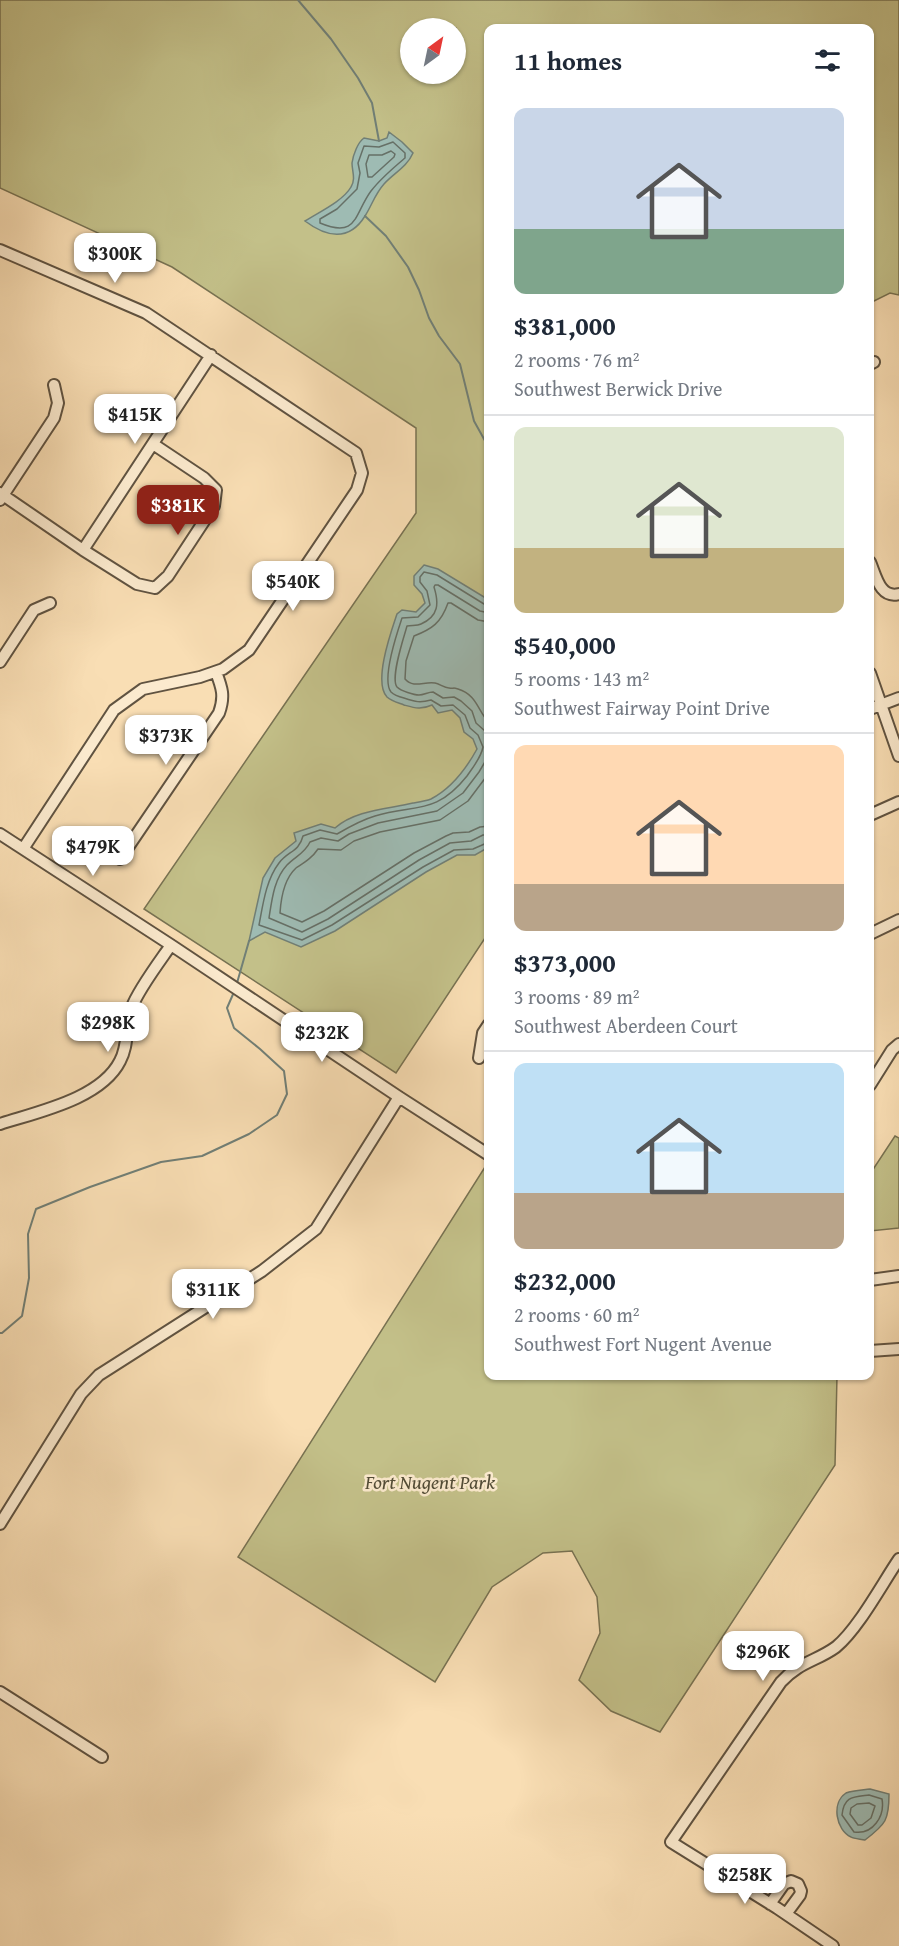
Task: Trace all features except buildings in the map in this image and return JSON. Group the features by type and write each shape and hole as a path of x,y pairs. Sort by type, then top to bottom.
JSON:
{"street":[{"path":"0,250 146,313 356,453 362,473 357,490 249,650 216,672 143,688 114,710 23,849"},
{"path":"83,550 211,355"},
{"path":"54,385 58,403 54,418 1,497 137,584 155,588 168,576 214,506 216,490 204,478 153,444"},
{"path":"875,590 896,596 899,594"},
{"path":"0,662 34,610 50,603"},
{"path":"120,859 219,712 223,701 223,690 216,672"},
{"path":"874,683 899,756"},
{"path":"874,707 899,698"},
{"path":"874,813 899,802"},
{"path":"0,834 484,1152"},
{"path":"874,932 899,920"},
{"path":"0,1124 76,1098 110,1075 121,1061 126,1046 126,1026 132,1005 171,945"},
{"path":"479,1058 484,1032"},
{"path":"874,1079 892,1050 899,1044"},
{"path":"0,1524 81,1394 99,1375 262,1271 316,1229 399,1097"},
{"path":"874,1279 899,1276"},
{"path":"874,1351 899,1349"},
{"path":"833,1946 671,1842 781,1682 796,1667 829,1651 846,1637 899,1559"},
{"path":"0,1692 102,1757"},
{"path":"770,1904 784,1884 795,1882 800,1887 800,1895 786,1914"}],"green space":[{"path":"0,0 899,0 899,295 890,293 874,301 874,24 484,24 484,940 396,1073 144,909 416,513 416,428 172,267 0,188"},
{"path":"895,1136 899,1138 899,1228 874,1231 874,1168"},
{"name":"Fort Nugent Park","path":"484,1169 484,1380 837,1380 835,1465 660,1732 611,1711 579,1680 600,1633 597,1597 572,1551 543,1553 492,1587 435,1682 238,1557"}],"water":[{"path":"389,132 413,153 404,166 381,188 359,224 352,230 337,234 321,231 305,221 337,202 351,187 354,178 352,163 356,149 362,140 364,138 379,141 387,138"},
{"path":"424,565 438,569 484,597 484,850 475,855 457,855 426,872 335,931 301,947 265,932 249,941 263,878 275,858 296,841 294,833 321,824 335,828 352,817 431,799 458,777 477,749 473,739 464,732 460,718 452,710 438,713 432,705 418,708 404,705 387,697 383,690 384,657 397,614 402,610 416,612 425,603 422,594 414,585 414,576"},
{"path":"870,1789 889,1794 887,1816 878,1830 865,1840 852,1838 846,1834 839,1823 838,1803 846,1793"}],"waterway":[{"path":"298,0 331,39 358,78 372,103 379,141"},
{"path":"365,216 386,236 408,267 429,318 460,364 474,421 484,439"},
{"path":"237,983 249,941"},
{"path":"0,1333 22,1316 29,1278 28,1234 36,1209 161,1162 202,1156 249,1134 277,1115 287,1094 284,1071 234,1028 227,1008 234,992"}]}
